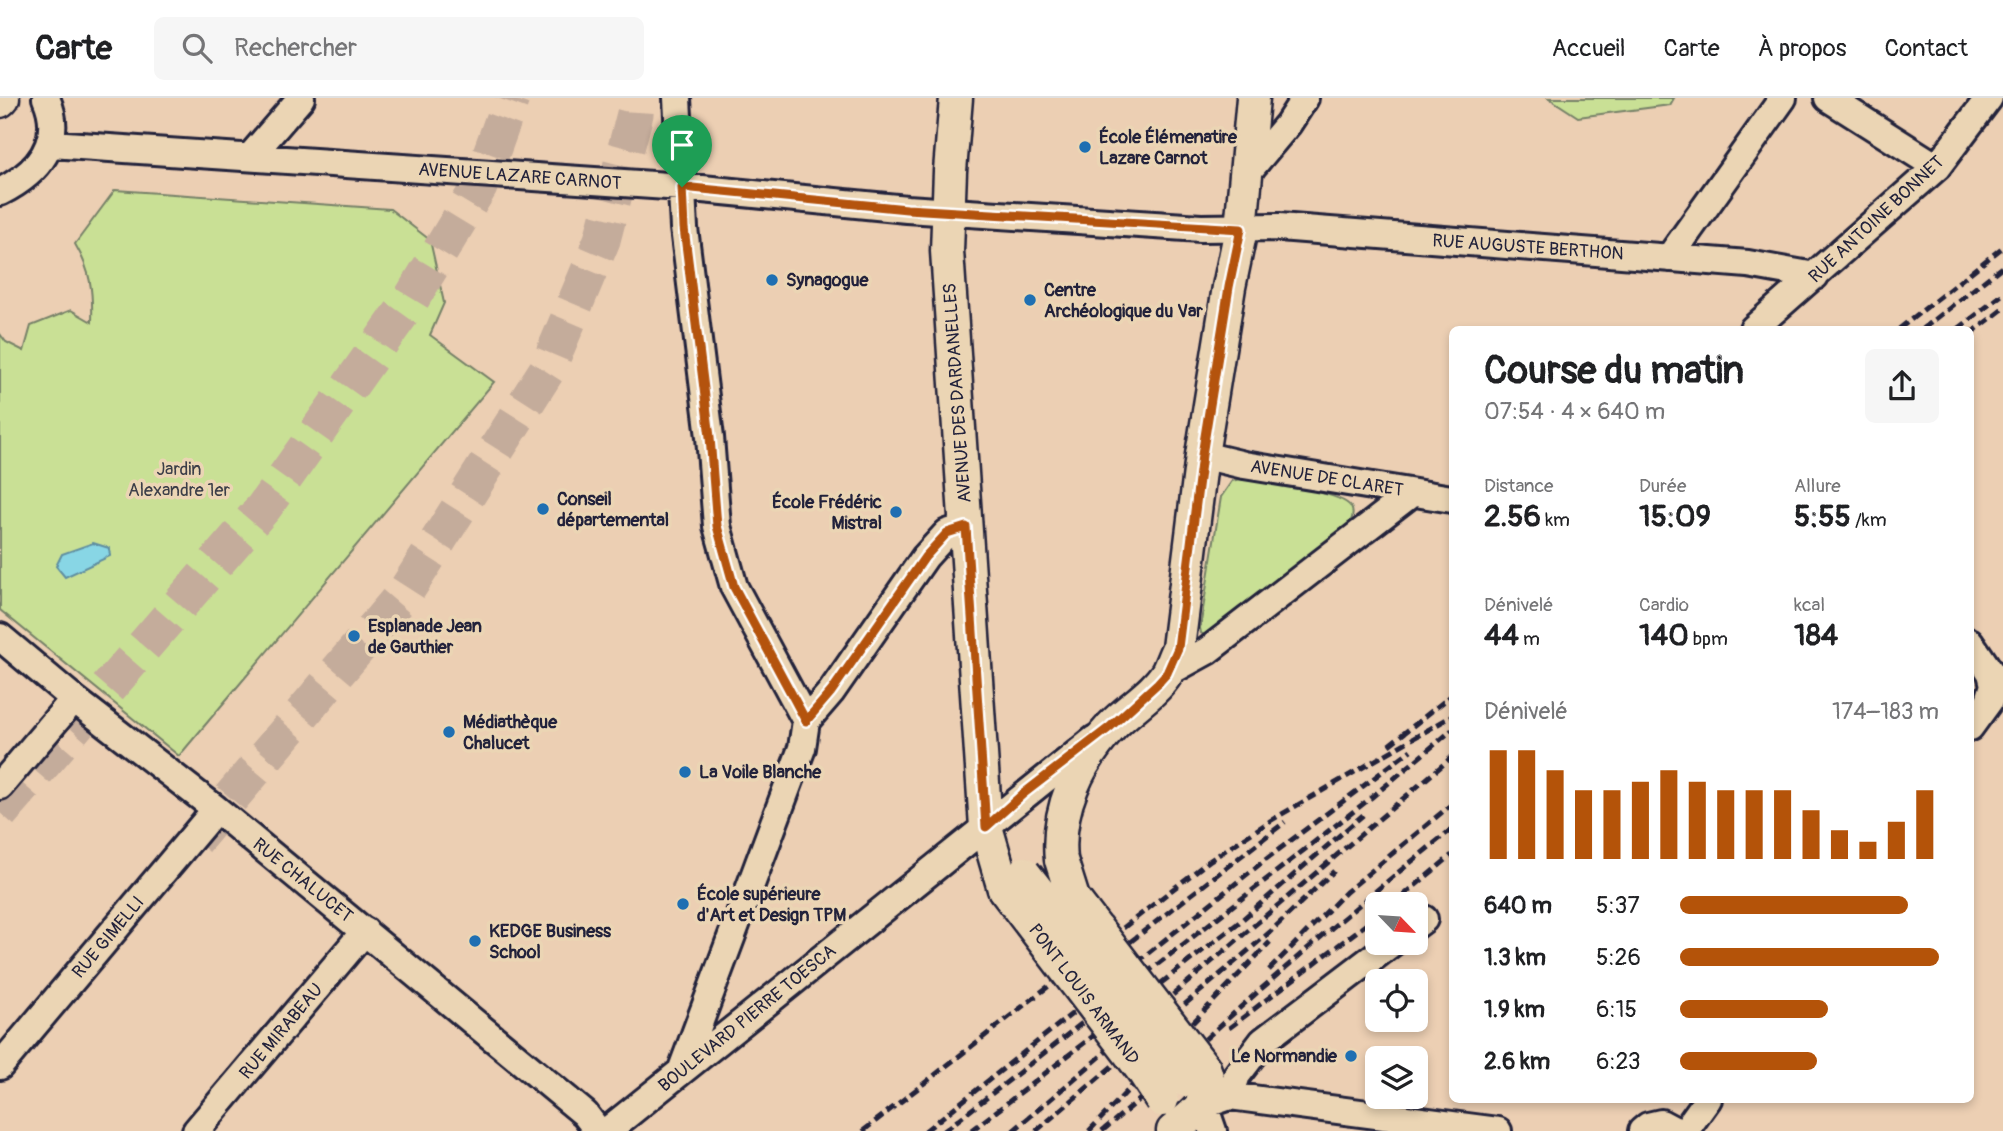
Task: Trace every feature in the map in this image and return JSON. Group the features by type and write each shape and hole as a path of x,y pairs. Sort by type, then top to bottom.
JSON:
{"main road":[{"name":"AVENUE DES DARDANELLES","path":"956,98 947,251 991,840"},
{"path":"1173,1131 1194,1102 1073,898 1061,860 1061,819 1071,788 1110,727 1167,673 1178,648 1202,455 1241,229 1253,98"},
{"name":"PONT LOUIS ARMAND","path":"991,840 1014,881 1194,1102"}],"street":[{"path":"0,192 22,181 38,164 51,144 52,124 46,98"},
{"path":"250,157 301,98"},
{"path":"677,98 684,228 710,437 717,526 734,587 806,721"},
{"path":"1246,174 1288,124 1304,98"},
{"path":"1669,258 1783,98"},
{"path":"1828,98 1937,167"},
{"name":"RUE ANTOINE BONNET","path":"1757,326 1937,167 1989,98"},
{"name":"AVENUE LAZARE CARNOT","path":"51,144 682,187 948,212 1241,229"},
{"name":"RUE AUGUSTE BERTHON","path":"1241,229 1279,227 1748,264 1815,276"},
{"name":"AVENUE DE CLARET","path":"1202,455 1244,465 1449,499"},
{"path":"1167,673 1208,651 1412,493"},
{"path":"682,1069 802,748 806,721 831,692 925,557 947,533 966,527"},
{"name":"RUE CHALUCET","path":"0,637 365,932 584,1114 598,1131"},
{"path":"1974,648 2000,682 1974,722"},
{"path":"0,786 74,699"},
{"name":"BOULEVARD PIERRE TOESCA","path":"607,1131 682,1069 991,840 1023,794 1110,727"},
{"name":"RUE GIMELLI","path":"0,1066 216,809"},
{"name":"RUE MIRABEAU","path":"197,1131 365,932"},
{"path":"1194,1102 1237,1074 1263,1041 1375,956"},
{"path":"1194,1102 1498,1131"},
{"path":"1658,1129 1685,1103"},
{"path":"1658,1129 1701,1103"}],"green space":[{"path":"1549,98 1674,98 1670,105 1578,117"},
{"name":"Jardin Alexandre 1er","path":"115,190 390,209 430,240 444,303 430,335 494,382 179,756 0,610 0,334 6,342 24,351 31,326 71,310 92,322 90,282 85,263 75,244"},
{"path":"1240,479 1332,496 1351,507 1353,515 1347,527 1206,636 1201,633 1200,628 1221,497 1232,481"}],"water":[{"path":"93,543 109,548 110,556 65,577 56,566 62,554"}],"tunnel":[{"path":"0,813 264,507 410,301 479,187 511,98"},
{"path":"195,840 406,591 547,370 602,240 635,114 636,98"}],"railway":[{"path":"1903,326 2003,247"},
{"path":"1927,326 2003,266"},
{"path":"1962,326 2003,294"},
{"path":"1974,331 2003,309"},
{"path":"1389,745 1449,697"},
{"path":"863,1131 1209,861 1270,821 1449,718"},
{"path":"944,1131 1372,797 1449,733"},
{"path":"925,1131 1265,860 1411,750"},
{"path":"1013,1131 1449,760"},
{"path":"1269,970 1346,892 1449,806"},
{"path":"971,1131 1237,924 1363,815"},
{"path":"1130,942 1285,822"},
{"path":"1150,1090 1298,957 1449,831"},
{"path":"1408,892 1449,858"},
{"path":"1036,1131 1270,932 1334,871"},
{"path":"1229,1028 1365,925"},
{"path":"1089,1131 1270,942"},
{"path":"1102,1131 1158,1084"}],"place":[{"name":"École Élémenatire Lazare Carnot","path":"1085,147"},
{"name":"Synagogue","path":"772,280"},
{"name":"Centre Archéologique du Var","path":"1030,300"},
{"name":"Conseil départemental","path":"543,509"},
{"name":"École Frédéric Mistral","path":"896,512"},
{"name":"Esplanade Jean de Gauthier","path":"354,636"},
{"name":"Médiathèque Chalucet","path":"449,732"},
{"name":"La Voile Blanche","path":"685,772"},
{"name":"École supérieure d'Art et Design TPM","path":"683,904"},
{"name":"KEDGE Business School","path":"475,941"},
{"name":"Le Normandie","path":"1351,1056"}],"route":[{"path":"682,187 907,209 1241,229 1202,455 1178,648 1167,673 1158,683 1110,727 1023,794 986,827 966,527 947,533 925,557 831,692 806,721 734,587 717,526 710,437 684,228 682,187"}]}
